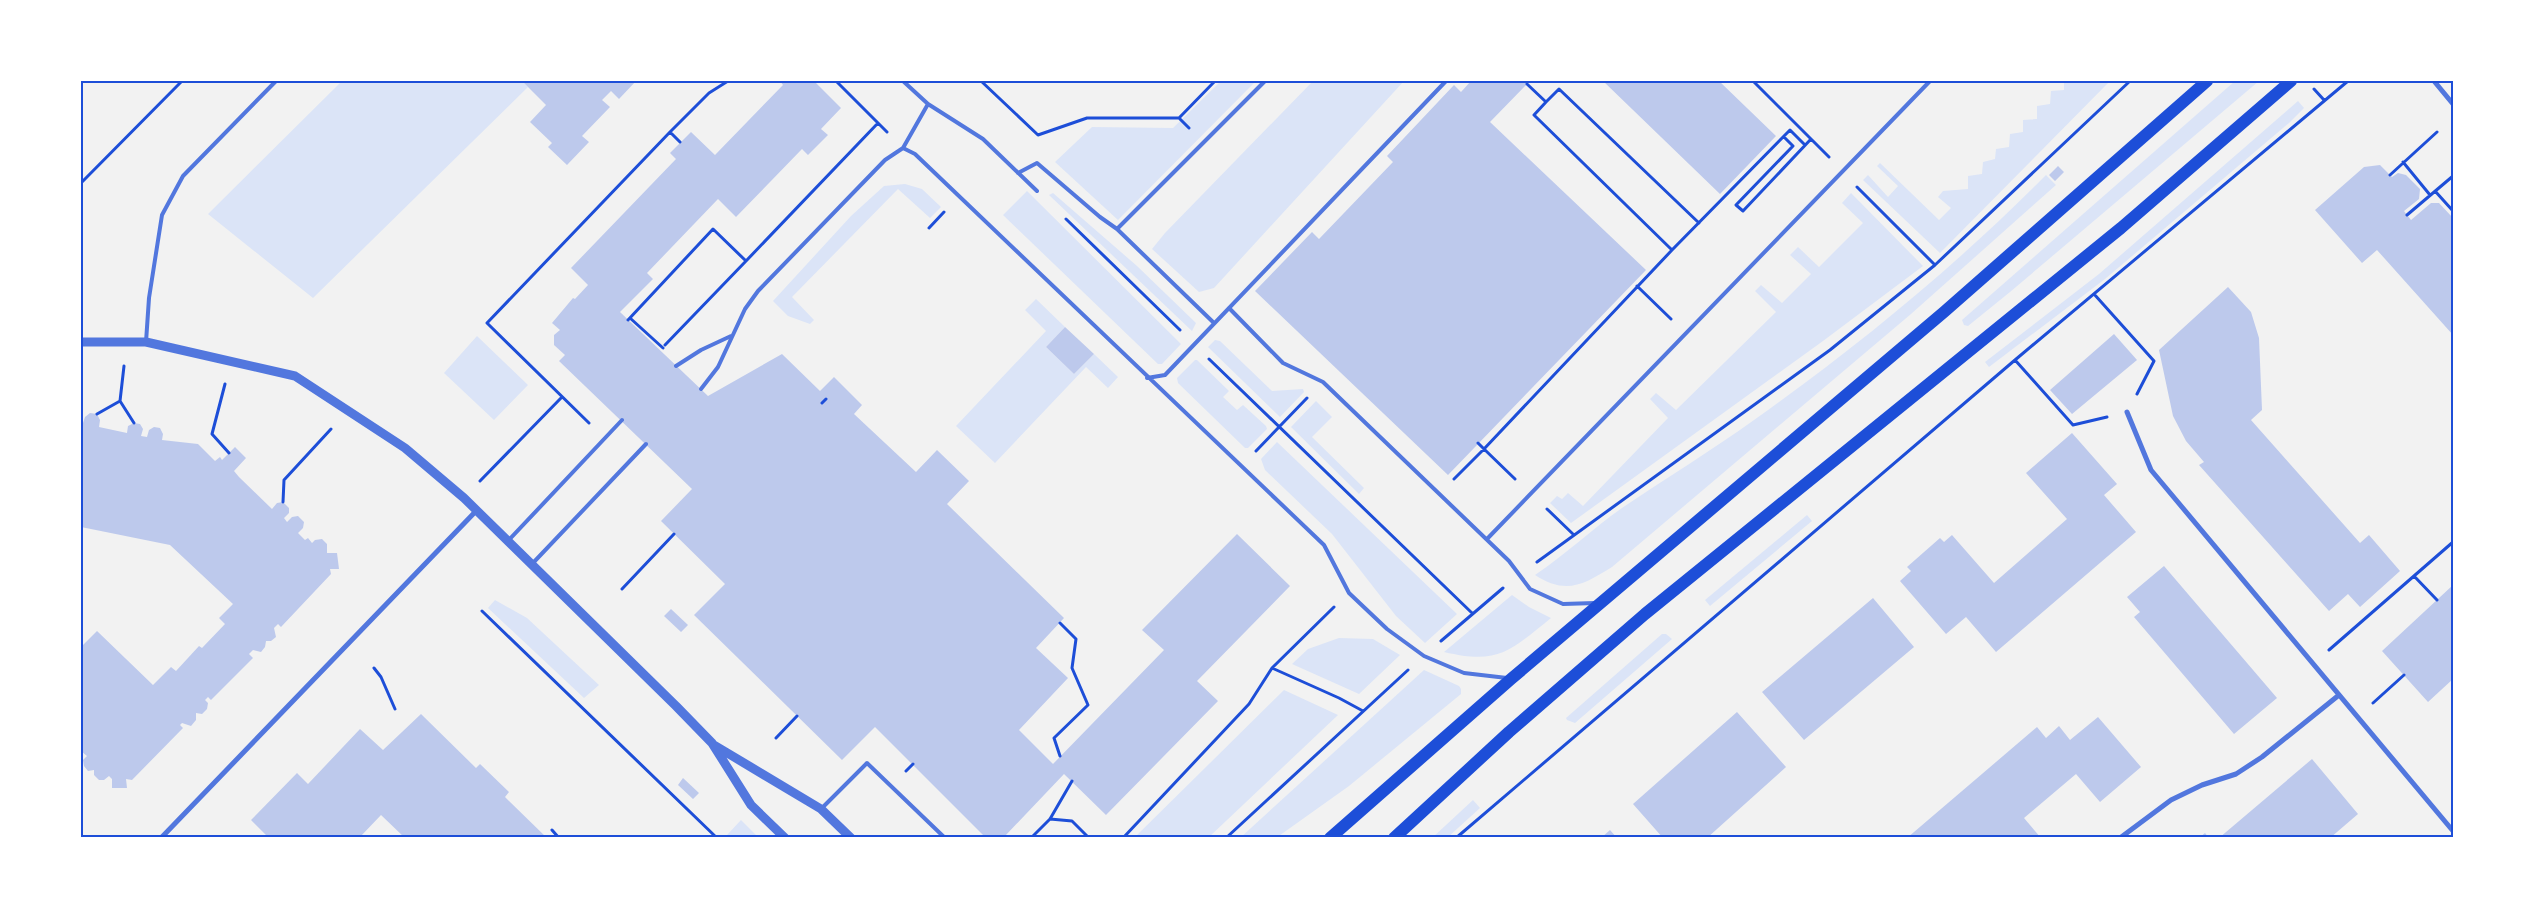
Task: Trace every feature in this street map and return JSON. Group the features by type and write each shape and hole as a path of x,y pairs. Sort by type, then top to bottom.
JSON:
{"main road":[{"path":"1330,838 1511,679 1944,312 2207,81"},
{"path":"1394,838 1509,732 1645,614 2121,228 2291,81"}],"street":[{"path":"2434,81 2453,104"},
{"path":"81,342 146,342 294,376 405,448 477,510 712,743 751,805 785,838"},
{"path":"2128,412 2151,470 2312,665 2453,830"},
{"path":"161,838 477,510"},
{"path":"2120,838 2171,800 2202,785 2236,774 2262,757 2339,695"},
{"path":"712,743 821,809 851,838"}],"lane":[{"path":"146,342 149,298 162,216 183,176 276,81"},
{"path":"903,81 928,104 983,138 1037,191"},
{"path":"1117,229 1265,81"},
{"path":"1147,378 1165,375 1446,81"},
{"path":"1487,539 1930,81"},
{"path":"701,389 718,368 745,309 758,291 885,160 903,148 928,104"},
{"path":"903,148 915,154 1147,378 1229,453 1324,545 1349,593 1387,629 1424,656 1464,673 1511,679"},
{"path":"1018,173 1037,163 1100,217 1117,229 1214,323"},
{"path":"1229,308 1283,363 1323,382 1487,539 1509,561 1530,589 1563,604 1602,603"},
{"path":"676,366 701,350 731,336"},
{"path":"508,540 622,420"},
{"path":"532,564 646,444"},
{"path":"821,809 867,763 946,838"}],"path":[{"path":"81,183 182,81"},
{"path":"595,418 589,424 487,323 670,132 709,93 728,81"},
{"path":"836,81 903,148"},
{"path":"981,81 1038,135 1087,118 1179,118 1215,81"},
{"path":"1753,81 1935,265"},
{"path":"1226,838 1424,656 1472,613 1519,575 1830,350 1935,265 2130,81"},
{"path":"1456,838 2016,360 2348,81"},
{"path":"1527,84 1546,102"},
{"path":"2313,87 2324,100"},
{"path":"1672,250 1534,115 1559,88 1699,223"},
{"path":"746,261 713,229 629,319 661,349 746,261 878,123"},
{"path":"1478,443 1484,448 1637,286 1790,130 1805,145"},
{"path":"670,132 680,142"},
{"path":"2390,175 2437,132"},
{"path":"1784,137 1793,146 1736,205 1743,211 1811,138"},
{"path":"2403,162 2430,195"},
{"path":"2407,215 2453,176"},
{"path":"1037,191 1472,613"},
{"path":"2435,191 2453,211"},
{"path":"1637,286 1686,334"},
{"path":"2016,360 2073,425 2128,412 2154,361 2094,294"},
{"path":"127,342 120,401 134,423"},
{"path":"229,453 212,434 231,361"},
{"path":"1241,466 1323,382"},
{"path":"464,498 562,398"},
{"path":"822,403 826,399"},
{"path":"97,414 120,401"},
{"path":"284,502 284,480 349,411"},
{"path":"622,589 674,534"},
{"path":"2312,665 2453,542"},
{"path":"2414,576 2437,600"},
{"path":"1123,838 1249,704 1272,668 1349,593"},
{"path":"482,611 718,838"},
{"path":"1060,623 1076,639 1072,668 1088,704 1054,738 1060,756"},
{"path":"374,668 381,677 395,709"},
{"path":"1272,668 1339,698 1363,711"},
{"path":"2357,717 2404,675"},
{"path":"776,738 797,716"},
{"path":"1031,838 1050,819 1072,781"},
{"path":"1050,819 1072,821 1089,838"},
{"path":"552,830 559,838"}],"shaded area":[{"path":"342,81 522,81 528,87 313,298 208,214"},
{"path":"1221,81 1256,81 1118,220 1055,162 1092,127 1173,128"},
{"path":"1313,81 1404,81 1214,288 1199,292 1152,249 1165,233"},
{"path":"2064,81 2110,81 1940,253 1863,180 1868,175 1888,197 1898,186 1877,166 1880,163 1939,220 1951,208 1938,197 1943,191 1968,189 1968,176 1982,174 1983,162 1995,159 1996,149 2009,147 2010,134 2023,132 2023,120 2037,119 2037,106 2050,104 2051,91 2064,90"},
{"path":"2235,81 2259,81 2010,292 1968,326 1964,325 1962,320"},
{"path":"2298,101 2304,108 2289,123 2105,279 1989,367 1985,362 2099,274"},
{"path":"2046,175 2056,185 1911,314 1612,567 1583,583 1565,586 1556,585 1535,575 1622,508 1738,431 1831,364 1942,273"},
{"path":"905,184 922,189 941,207 930,218 898,189 792,297 814,320 810,324 788,316 773,301 851,216 884,186"},
{"path":"1027,191 1181,344 1162,364 1158,364 1003,215"},
{"path":"1053,193 1137,266 1196,323 1192,331 1049,195"},
{"path":"1851,193 1923,266 1823,341 1571,523 1550,503 1557,496 1562,499 1568,493 1583,506 1668,418 1650,399 1656,393 1676,410 1776,312 1755,291 1761,285 1782,303 1811,274 1790,255 1798,247 1819,267 1863,223 1842,203"},
{"path":"1036,299 1065,327 1046,347 1074,374 1094,354 1118,377 1108,388 1086,367 995,463 956,426 1046,331 1025,310"},
{"path":"477,336 528,385 494,420 444,373"},
{"path":"1215,340 1220,341 1272,391 1303,389 1304,392 1280,417 1208,347"},
{"path":"1195,360 1229,391 1223,397 1237,410 1243,405 1266,426 1267,429 1248,448 1245,448 1178,383 1177,378"},
{"path":"1316,401 1332,417 1312,437 1364,488 1359,494 1291,427"},
{"path":"1277,442 1457,614 1425,643 1396,616 1332,534 1265,470 1261,459"},
{"path":"1807,515 1812,521 1710,606 1705,600"},
{"path":"1512,595 1529,607 1551,618 1514,647 1491,656 1463,656 1444,652"},
{"path":"495,600 527,618 599,685 584,698 488,608"},
{"path":"1662,634 1666,634 1672,639 1575,723 1567,720 1566,718"},
{"path":"1339,638 1373,639 1400,655 1359,694 1292,664 1308,649"},
{"path":"1424,670 1459,686 1461,694 1349,786 1276,838 1240,838"},
{"path":"1284,690 1338,715 1208,838 1134,838"},
{"path":"1473,800 1480,808 1447,838 1432,838"},
{"path":"741,820 759,838 729,838 727,835"}],"building":[{"path":"522,81 636,81 619,99 611,91 602,100 610,107 582,136 589,142 567,165 548,147 552,143 530,122 546,105"},
{"path":"780,81 814,81 841,108 821,129 828,135 808,155 802,149 736,217 718,199 647,273 653,279 620,312 708,396 782,354 820,391 834,377 862,405 854,414 916,472 937,450 969,481 947,504 1064,618 1036,648 1068,678 1019,730 1053,764 1164,650 1142,630 1237,534 1290,586 1197,681 1218,701 1106,815 1064,774 1005,836 985,837 875,727 842,760 694,615 725,584 661,521 692,489 559,361 565,355 554,345 554,335 560,330 552,323 573,298 575,299 588,285 571,268 676,159 670,153 691,132 715,155 783,85"},
{"path":"1471,81 1530,81 1490,122 1646,270 1448,475 1255,291 1312,232 1319,239 1393,162 1387,156 1454,85 1461,92"},
{"path":"1603,81 1719,81 1776,136 1720,194"},
{"path":"2380,165 2392,177 2398,173 2406,175 2420,189 2419,199 2404,211 2411,220 2431,203 2439,203 2453,218 2453,335 2377,250 2362,263 2315,210 2364,167"},
{"path":"2058,166 2064,172 2055,181 2049,175"},
{"path":"2228,287 2251,312 2259,338 2262,410 2251,420 2360,543 2369,535 2400,571 2360,607 2348,594 2329,611 2199,465 2204,462 2186,441 2173,416 2159,350"},
{"path":"1065,327 1094,354 1074,374 1046,347"},
{"path":"2114,334 2137,360 2072,414 2050,390"},
{"path":"90,413 97,414 100,420 99,427 127,433 128,426 134,423 140,424 143,429 141,436 147,437 149,430 154,427 160,428 163,434 162,440 198,444 215,461 220,457 222,460 235,447 246,458 234,471 239,477 272,509 277,503 283,502 289,508 289,513 284,518 287,522 292,517 298,516 304,522 303,528 298,533 305,540 308,538 312,543 315,540 322,539 327,544 327,553 337,553 339,569 330,569 331,574 281,627 278,624 274,628 276,637 271,641 266,641 265,647 261,652 253,650 249,654 253,658 211,700 208,697 205,700 208,703 207,709 202,714 196,713 196,720 191,726 182,723 180,725 183,728 132,780 126,779 127,788 112,788 112,779 109,776 104,780 99,780 94,775 94,770 88,771 84,766 83,760 87,756 81,751 81,647 97,631 153,685 171,667 176,671 199,646 202,648 225,624 219,618 233,604 170,545 81,527 81,423"},
{"path":"2072,433 2117,484 2104,495 2136,532 1996,652 1966,617 1946,634 1900,581 1911,571 1907,567 1940,538 1944,542 1952,535 1994,583 2067,519 2026,473"},
{"path":"2164,566 2277,698 2234,734 2134,617 2140,612 2127,597"},
{"path":"2453,585 2453,679 2428,702 2382,651"},
{"path":"1873,598 1914,647 1804,740 1762,692"},
{"path":"671,609 688,625 681,632 664,616"},
{"path":"1737,712 1786,767 1707,838 1663,838 1633,804"},
{"path":"421,714 476,768 480,764 509,792 505,797 547,838 405,838 381,815 361,836 362,838 269,838 251,820 297,773 308,784 360,729 383,750"},
{"path":"2098,717 2141,767 2100,802 2076,774 2024,818 2041,838 1907,838 2037,727 2046,738 2059,726 2070,740"},
{"path":"2312,759 2358,814 2330,838 2219,838"},
{"path":"683,778 699,793 693,799 678,785"},
{"path":"1610,830 1617,838 1601,838"},
{"path":"2205,833 2209,838 2199,838"}]}
